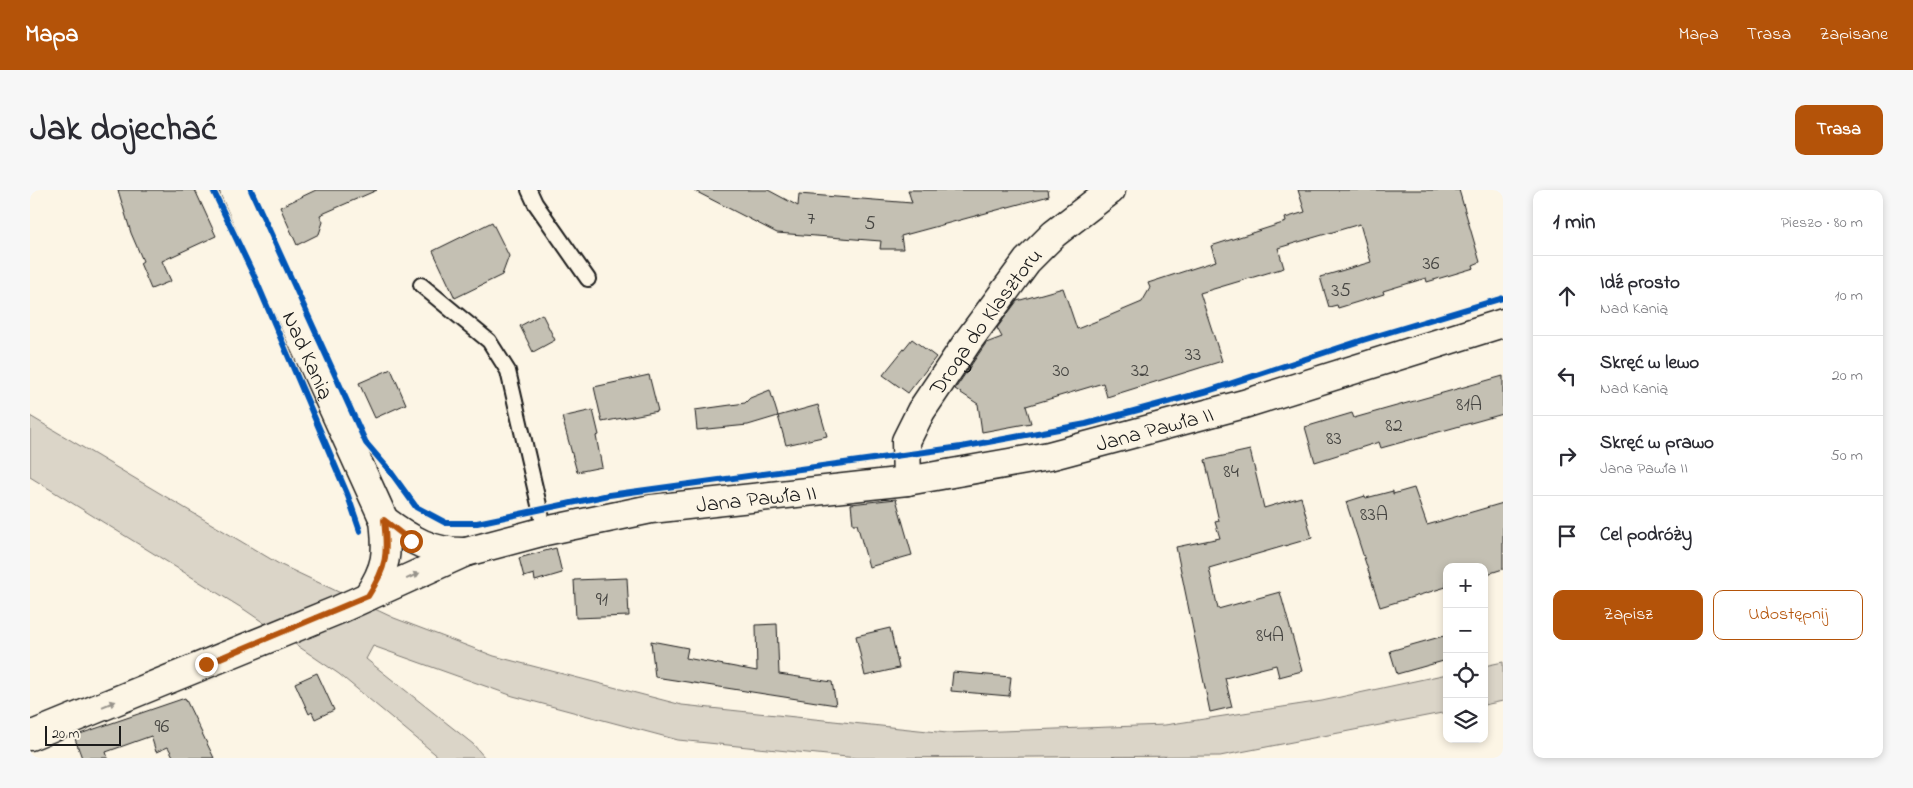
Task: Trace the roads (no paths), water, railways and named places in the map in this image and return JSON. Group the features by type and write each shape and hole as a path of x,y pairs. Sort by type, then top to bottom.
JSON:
{"street":[{"name":"Nad Kanią","path":"234,190 384,520 388,548 386,563 379,579 368,596"},
{"name":"Droga do Klasztoru","path":"907,481 906,440 921,412 968,341 1027,261 1054,234 1111,190"},
{"name":"Jana Pawła II","path":"30,736 368,596 466,552 545,531 650,509 907,481 1024,462 1244,404 1503,323"},
{"name":"Nad Kanią","path":"384,520 411,541 450,553 466,552"}],"lane":[{"path":"529,190 535,203 588,279"},
{"path":"421,285 489,341 508,371 545,531"}]}
